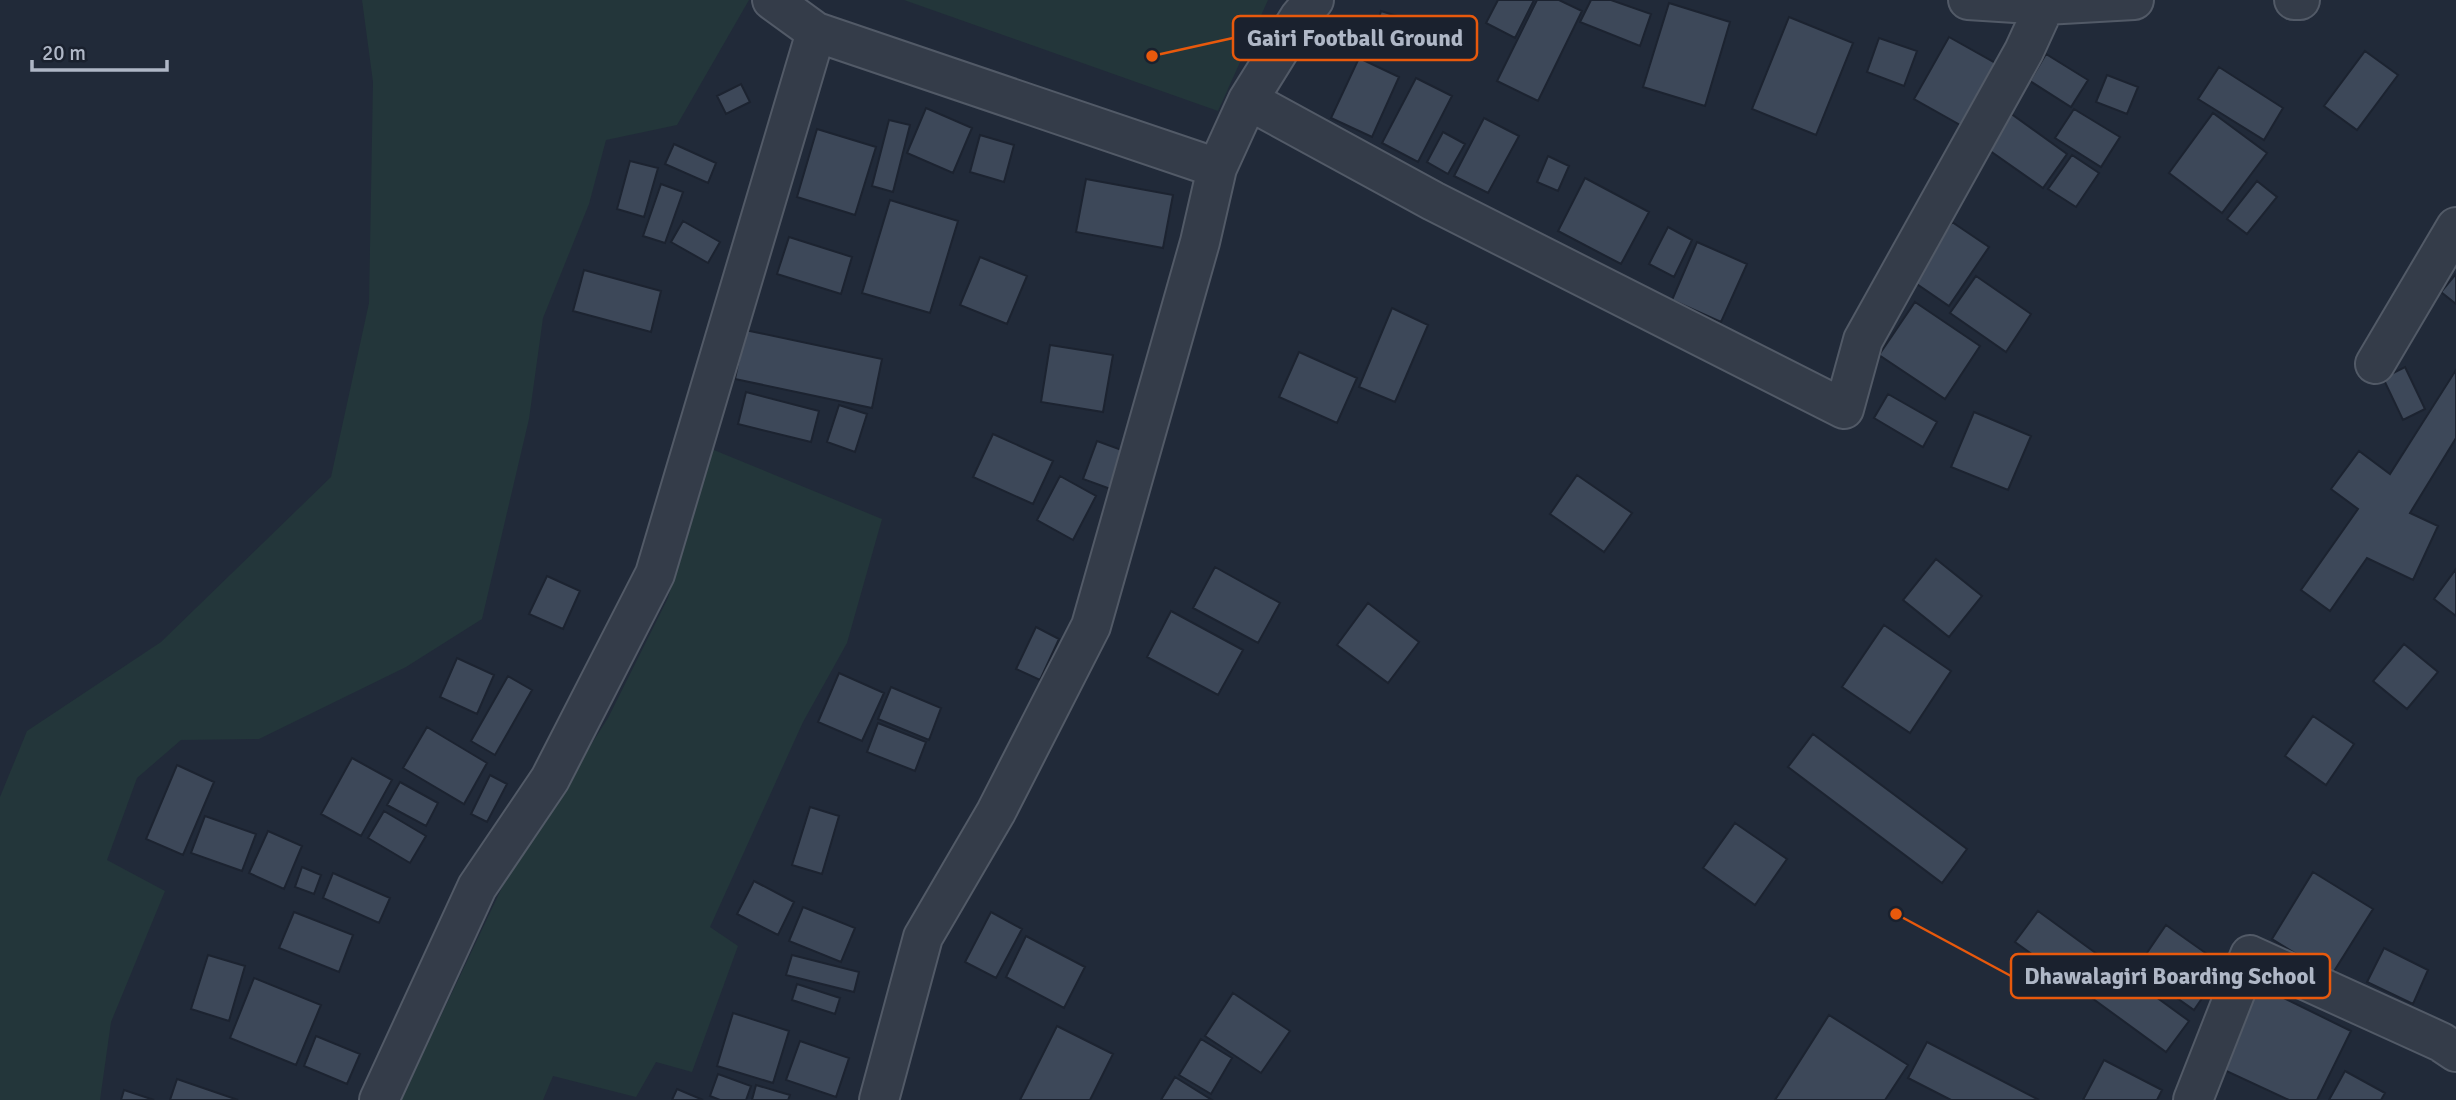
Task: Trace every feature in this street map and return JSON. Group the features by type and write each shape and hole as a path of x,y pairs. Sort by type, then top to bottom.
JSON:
{"street":[{"path":"772,0 816,32 1217,168"},
{"path":"879,1100 923,937 996,811 1091,626 1200,242 1217,168 1248,100 1298,18 1314,0"},
{"path":"1968,0 2045,5 2134,0"},
{"path":"2294,0 2300,0"},
{"path":"1248,100 1433,201 1844,409 1863,340 2024,51 2045,5"},
{"path":"379,1100 477,887 550,779 655,574 816,32"},
{"path":"2375,364 2456,227"},
{"path":"2193,1100 2250,956 2441,1042 2456,1052"}],"green space":[{"path":"362,0 749,0 677,125 606,140 589,204 543,318 529,419 482,619 406,667 259,739 181,740 137,778 107,860 165,891 111,1022 100,1100 0,1100 0,797 27,731 161,642 331,477 369,303 373,82"},
{"path":"904,0 1268,0 1218,111"},
{"path":"709,448 882,519 847,643 803,722 710,927 738,946 692,1072 656,1062 636,1097 553,1076 543,1100 401,1100 507,877 608,718 668,598"}],"building":[{"path":"1498,0 1534,0 1515,38 1486,23"},
{"path":"1537,0 1559,0 1582,11 1538,101 1497,81"},
{"path":"1591,0 1611,0 1651,14 1640,46 1580,22"},
{"path":"1669,3 1730,22 1705,106 1643,87"},
{"path":"1381,11 1422,24 1414,50 1373,38"},
{"path":"1789,17 1853,43 1816,135 1752,109"},
{"path":"1949,37 1997,64 1962,126 1914,99"},
{"path":"1879,38 1917,51 1904,86 1867,72"},
{"path":"2365,51 2398,75 2357,130 2324,106"},
{"path":"2046,54 2088,80 2071,107 2030,81"},
{"path":"1359,58 1399,77 1372,137 1331,118"},
{"path":"2219,67 2283,108 2264,140 2198,99"},
{"path":"2107,75 2138,87 2127,114 2096,102"},
{"path":"1416,78 1452,96 1418,162 1382,143"},
{"path":"741,84 750,102 726,114 717,96"},
{"path":"926,108 972,128 953,173 907,153"},
{"path":"2074,109 2120,137 2101,167 2055,138"},
{"path":"2010,113 2067,154 2043,188 1986,148"},
{"path":"2213,113 2267,153 2222,213 2169,173"},
{"path":"1484,118 1519,136 1488,193 1454,176"},
{"path":"889,120 910,125 893,192 872,186"},
{"path":"817,129 876,147 855,215 797,197"},
{"path":"1443,132 1465,144 1448,174 1427,162"},
{"path":"980,135 1014,145 1004,182 970,172"},
{"path":"674,144 716,163 708,183 665,164"},
{"path":"2072,155 2099,173 2076,207 2048,189"},
{"path":"1548,156 1569,166 1558,191 1537,182"},
{"path":"630,161 658,168 644,217 617,209"},
{"path":"1585,178 1649,212 1621,264 1558,231"},
{"path":"1086,179 1173,195 1163,248 1076,232"},
{"path":"2257,181 2277,197 2247,234 2227,219"},
{"path":"661,184 683,192 665,243 643,236"},
{"path":"890,200 958,221 930,313 862,293"},
{"path":"683,221 720,242 708,263 671,242"},
{"path":"1952,222 1989,247 1949,306 1911,280"},
{"path":"1668,227 1692,240 1674,277 1649,264"},
{"path":"789,237 852,257 841,294 777,274"},
{"path":"1697,242 1747,264 1721,322 1672,300"},
{"path":"980,257 1027,276 1007,324 960,305"},
{"path":"584,270 661,291 651,332 573,311"},
{"path":"2456,274 2456,304 2441,292"},
{"path":"1976,276 2031,314 2006,352 1950,313"},
{"path":"1915,302 1980,346 1945,399 1879,355"},
{"path":"1392,308 1428,325 1395,402 1359,387"},
{"path":"745,330 882,359 872,408 735,379"},
{"path":"1050,345 1113,355 1103,412 1041,402"},
{"path":"1299,352 1357,378 1337,423 1279,397"},
{"path":"2405,367 2425,409 2403,420 2383,378"},
{"path":"2456,370 2456,438 2410,513 2438,526 2413,580 2367,558 2330,611 2301,590 2358,509 2331,489 2359,451 2390,474"},
{"path":"746,392 819,411 811,442 738,424"},
{"path":"1888,394 1937,422 1923,447 1874,418"},
{"path":"839,405 867,414 855,452 827,442"},
{"path":"1974,412 2031,436 2008,490 1951,467"},
{"path":"993,434 1053,461 1033,504 973,477"},
{"path":"1097,441 1130,453 1116,491 1083,479"},
{"path":"1577,475 1632,513 1604,552 1550,514"},
{"path":"1060,476 1096,496 1073,540 1037,520"},
{"path":"1936,559 1982,596 1949,637 1903,600"},
{"path":"1215,567 1280,603 1258,643 1193,608"},
{"path":"2456,569 2456,616 2434,599"},
{"path":"547,576 580,591 563,629 529,614"},
{"path":"1368,603 1419,642 1388,683 1337,645"},
{"path":"1171,611 1243,650 1218,695 1147,657"},
{"path":"1884,625 1951,671 1910,733 1842,687"},
{"path":"1036,627 1059,639 1040,680 1016,669"},
{"path":"2404,644 2438,672 2407,709 2373,681"},
{"path":"457,658 494,675 477,714 440,697"},
{"path":"839,673 884,693 862,741 818,722"},
{"path":"508,676 532,690 495,755 471,741"},
{"path":"891,687 941,708 929,740 878,719"},
{"path":"2313,716 2354,744 2326,785 2285,756"},
{"path":"878,723 926,742 915,771 867,752"},
{"path":"427,727 487,763 464,804 403,768"},
{"path":"1813,734 1967,849 1942,883 1788,767"},
{"path":"352,758 392,780 361,836 321,814"},
{"path":"177,765 214,782 183,855 146,839"},
{"path":"490,775 507,784 487,822 471,814"},
{"path":"400,782 438,803 426,826 387,805"},
{"path":"810,807 839,816 822,874 792,865"},
{"path":"384,811 426,836 410,863 368,838"},
{"path":"205,816 256,834 242,871 191,853"},
{"path":"1735,823 1787,859 1755,905 1703,868"},
{"path":"268,831 302,846 284,889 249,873"},
{"path":"302,867 321,875 314,894 295,887"},
{"path":"2313,872 2373,909 2331,976 2272,939"},
{"path":"333,873 390,898 379,923 323,898"},
{"path":"754,881 794,902 778,935 737,914"},
{"path":"803,907 855,928 841,962 789,941"},
{"path":"2038,911 2189,1021 2166,1052 2015,942"},
{"path":"294,912 353,935 339,972 279,948"},
{"path":"991,912 1022,929 996,978 965,962"},
{"path":"2166,925 2224,966 2194,1010 2136,969"},
{"path":"1026,936 1085,967 1064,1008 1006,977"},
{"path":"2384,948 2428,970 2413,1004 2367,982"},
{"path":"208,955 245,966 229,1021 191,1009"},
{"path":"792,955 859,972 854,992 786,975"},
{"path":"254,978 321,1005 296,1065 230,1038"},
{"path":"797,984 840,998 835,1014 792,1000"},
{"path":"2255,984 2351,1031 2317,1100 2289,1100 2222,1069"},
{"path":"1233,993 1290,1031 1261,1073 1205,1036"},
{"path":"733,1013 789,1031 773,1083 717,1066"},
{"path":"1829,1015 1908,1065 1885,1100 1775,1100"},
{"path":"1057,1026 1113,1054 1090,1100 1020,1100"},
{"path":"316,1036 360,1054 347,1084 304,1066"},
{"path":"1201,1039 1232,1058 1211,1094 1179,1075"},
{"path":"800,1041 849,1058 836,1097 786,1080"},
{"path":"1927,1042 2039,1100 1951,1100 1908,1078"},
{"path":"2104,1060 2162,1090 2157,1100 2083,1100"},
{"path":"2345,1071 2385,1093 2381,1100 2329,1100"},
{"path":"718,1074 751,1086 746,1100 720,1100 710,1096"},
{"path":"1175,1077 1212,1100 1161,1100"},
{"path":"177,1079 238,1100 170,1100"},
{"path":"756,1085 790,1095 788,1100 752,1100"},
{"path":"677,1089 703,1100 672,1100"},
{"path":"124,1090 154,1100 121,1100"}],"place":[{"name":"Gairi Football Ground","path":"1152,56"},
{"name":"Dhawalagiri Boarding School","path":"1896,914"}]}
